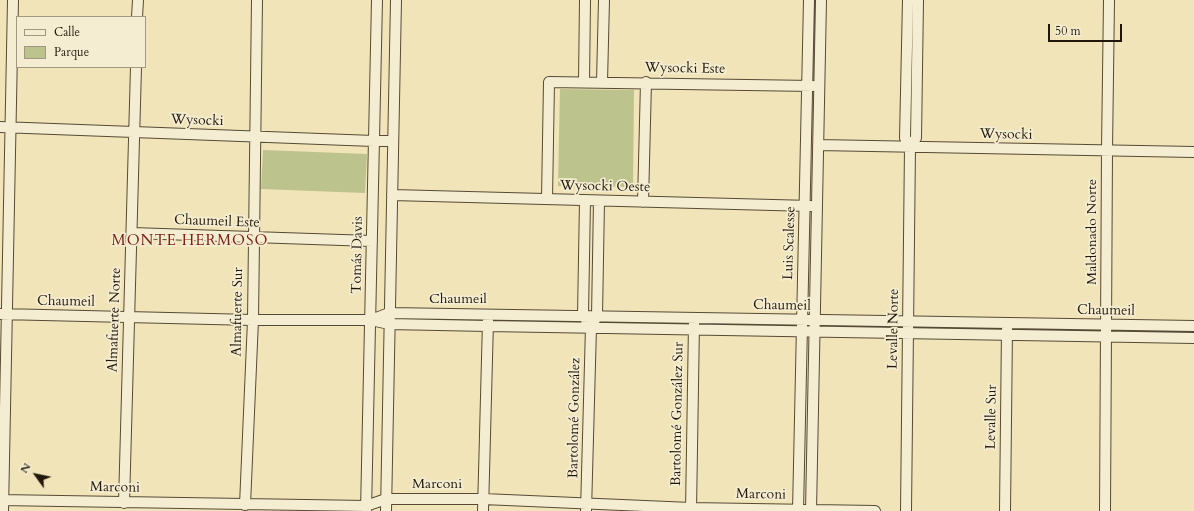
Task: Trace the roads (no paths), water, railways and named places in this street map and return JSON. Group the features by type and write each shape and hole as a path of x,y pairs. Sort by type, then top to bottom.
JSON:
{"street":[{"path":"3,511 1,500 5,127 13,0"},
{"path":"138,0 138,16"},
{"name":"Almafuerte Sur","path":"246,505 253,320 257,0"},
{"name":"Tomás Davis","path":"366,509 377,0"},
{"path":"386,511 396,0"},
{"path":"584,82 585,0"},
{"path":"602,82 604,0"},
{"name":"Luis Scalesse","path":"798,511 809,0"},
{"name":"Luis Scalesse","path":"811,511 821,0"},
{"name":"Levalle Norte","path":"906,511 910,147 905,138 908,0"},
{"name":"Levalle Norte","path":"910,147 916,138 918,0"},
{"name":"Maldonado Norte","path":"1105,511 1107,338 1106,150 1109,0"},
{"name":"Almafuerte Norte","path":"124,503 136,68"},
{"name":"Wysocki Este","path":"547,199 549,82 819,85"},
{"path":"643,202 646,82"},
{"name":"Wysocki","path":"5,127 374,142 393,141"},
{"name":"Wysocki","path":"818,145 1194,152"},
{"name":"Wysocki Oeste","path":"392,196 817,206"},
{"path":"585,200 583,315 591,327"},
{"name":"Bartolomé González","path":"586,507 591,327 597,316 599,201"},
{"name":"Chaumeil Este","path":"132,233 372,241"},
{"name":"Chaumeil","path":"371,320 389,313 583,315 1107,326 1194,326"},
{"name":"Chaumeil","path":"3,314 253,320 371,320 389,324 591,327 814,333 1194,338"},
{"path":"484,511 488,314"},
{"name":"Bartolomé González Sur","path":"691,509 693,318"},
{"name":"Levalle Sur","path":"1004,511 1007,324"},
{"name":"Marconi","path":"1,500 366,509 386,499 484,500 586,507 876,511"}],"district":[{"name":"MONTE HERMOSO","path":"190,242"}]}
